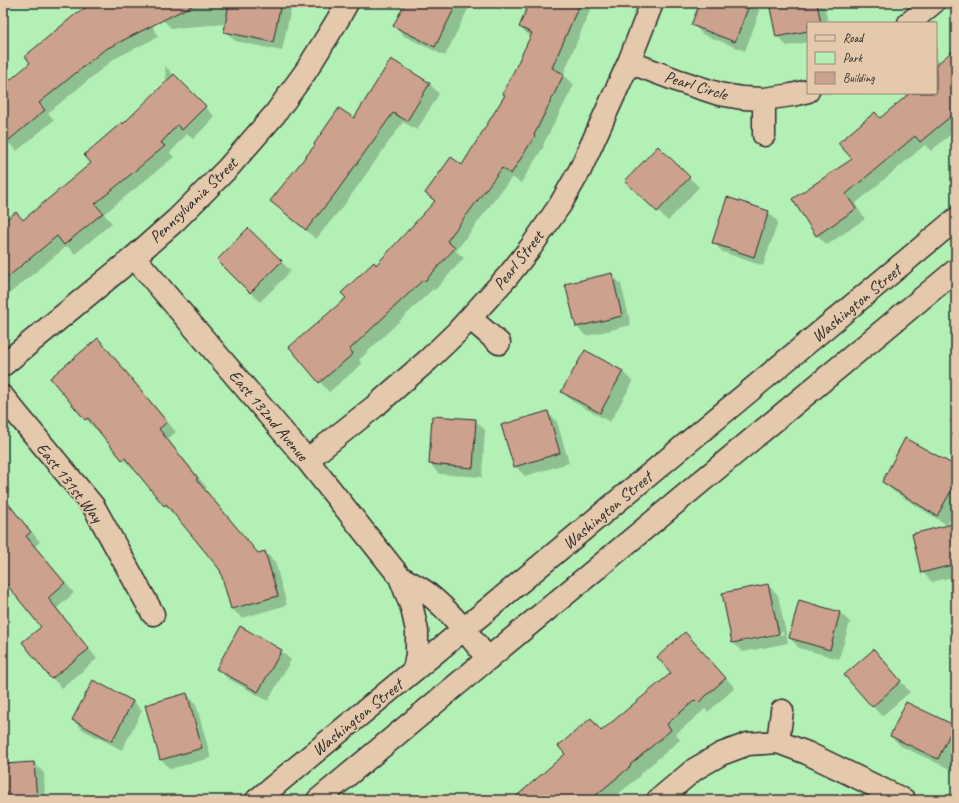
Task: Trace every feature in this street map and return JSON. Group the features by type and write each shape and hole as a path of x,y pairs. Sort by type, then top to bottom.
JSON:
{"street":[{"name":"Pennsylvania Street","path":"3,365 134,257 176,220 222,173 275,114 306,71 347,3"},
{"name":"Pearl Street","path":"307,460 428,360 470,318 508,276 531,247 560,205 580,170 629,62 652,3"},
{"path":"910,22 933,3"},
{"name":"Pearl Circle","path":"629,62 679,82 719,94 742,98 764,99 792,95 807,90"},
{"path":"764,99 764,135"},
{"name":"Washington Street","path":"257,800 956,219"},
{"name":"East 132nd Avenue","path":"134,257 307,460 400,577 412,608 417,632 417,654 414,670"},
{"path":"318,800 956,270"},
{"path":"470,318 499,343"},
{"name":"East 131st Way","path":"3,397 94,507 153,614"},
{"name":"East 132nd Avenue","path":"400,577 436,600 464,629 488,659"},
{"path":"778,742 782,711"},
{"path":"658,800 695,769 721,754 748,744 778,742 807,753 904,800"}],"green space":[{"path":"3,3 956,3 956,800 3,800"}],"building":[{"path":"95,3 197,3 104,50 39,103 45,110 3,145 3,86 30,63 25,56 78,12"},
{"path":"229,3 281,3 273,42 224,32"},
{"path":"405,3 457,3 435,47 393,26"},
{"path":"529,3 580,3 552,68 564,74 534,135 535,136 511,174 502,168 447,241 455,248 425,281 423,280 350,349 353,354 319,383 289,347 346,298 341,293 374,262 376,265 435,201 425,193 451,157 462,165 505,95 503,94 532,33 519,27"},
{"path":"700,3 750,3 735,42 691,25"},
{"path":"769,3 817,3 821,22 807,22 807,31 776,37"},
{"path":"956,48 956,112 920,142 915,136 846,194 856,209 816,236 792,199 852,159 838,143 875,112 880,118 909,94 937,94 937,64"},
{"path":"391,59 430,83 407,121 393,113 335,194 306,230 270,201 315,145 314,144 339,108 354,118"},
{"path":"174,74 206,106 182,130 177,125 161,143 165,146 95,204 103,213 64,245 57,236 3,281 3,222 16,212 23,220 91,163 84,155 122,122 123,124"},
{"path":"658,146 690,177 657,212 625,181"},
{"path":"727,197 769,211 754,257 712,243"},
{"path":"248,228 282,261 250,293 217,260"},
{"path":"612,273 622,316 576,327 565,284"},
{"path":"98,338 167,422 159,429 198,478 196,479 258,553 265,551 278,596 231,609 220,570 166,504 164,506 125,458 122,460 88,418 85,420 50,378"},
{"path":"585,350 623,371 600,413 561,392"},
{"path":"548,411 560,453 514,467 501,425"},
{"path":"432,416 476,419 473,468 429,464"},
{"path":"905,438 956,466 956,482 937,516 882,482"},
{"path":"3,497 31,532 26,536 65,583 48,598 89,649 51,679 22,642 41,627 3,580"},
{"path":"956,523 956,564 921,573 912,534"},
{"path":"768,584 779,634 732,643 722,593"},
{"path":"799,600 840,612 830,650 789,638"},
{"path":"240,626 282,650 258,692 216,669"},
{"path":"685,632 726,678 698,703 695,700 667,724 671,730 590,800 512,800 565,754 558,746 591,718 601,731 671,673 657,657"},
{"path":"874,649 901,681 872,707 844,675"},
{"path":"93,680 133,701 112,741 72,720"},
{"path":"187,693 202,748 160,760 145,705"},
{"path":"906,702 954,725 938,759 890,736"},
{"path":"34,762 37,800 3,800 3,764"}]}
